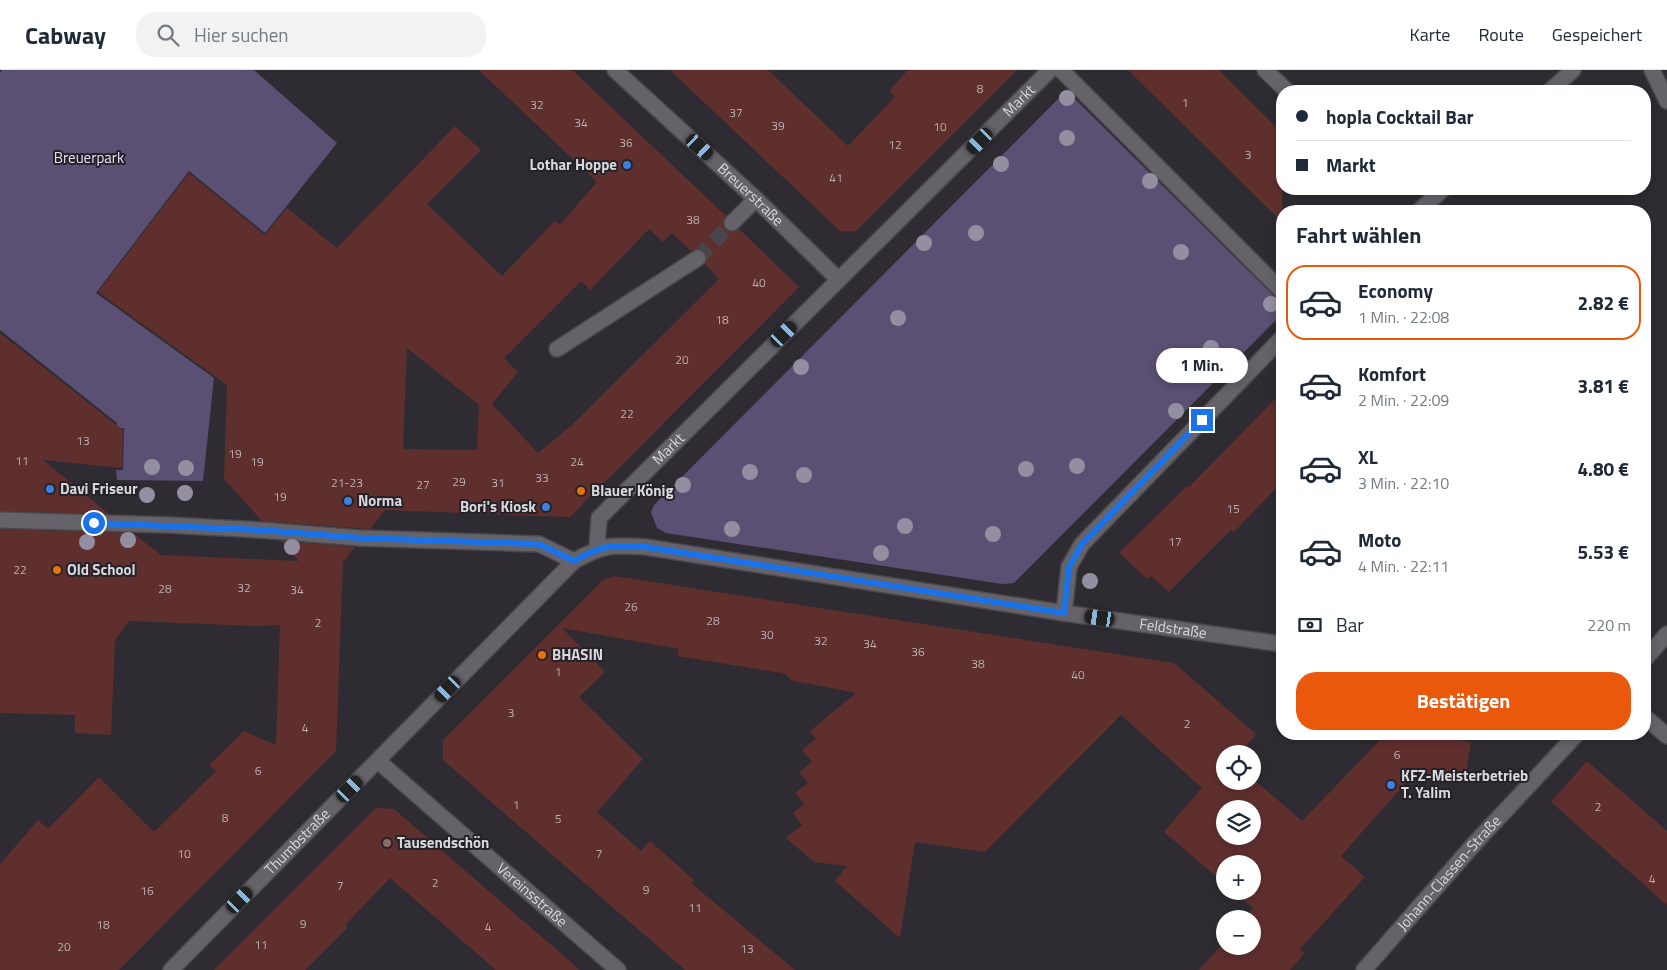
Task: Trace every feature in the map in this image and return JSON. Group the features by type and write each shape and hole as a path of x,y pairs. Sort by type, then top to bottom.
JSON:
{"street":[{"name":"Breuerstraße","path":"615,70 756,199 839,280"},
{"name":"Markt","path":"597,548 599,518 1050,70"},
{"path":"1060,70 1276,285"},
{"path":"1265,70 1281,85"},
{"path":"1557,85 1573,70"},
{"path":"1652,70 1667,101"},
{"path":"1426,205 1436,195"},
{"path":"732,223 756,199"},
{"path":"557,349 698,258"},
{"path":"597,548 620,546 646,547 1064,613 1069,567 1082,544 1276,344"},
{"path":"0,520 169,525 360,538 539,544 574,561"},
{"name":"Thumbstraße","path":"170,970 574,561 597,548"},
{"name":"Feldstraße","path":"1064,613 1276,643"},
{"path":"1651,652 1667,634"},
{"path":"1651,722 1667,736"},
{"name":"Johann-Classen-Straße","path":"1364,970 1475,843 1571,740"},
{"name":"Vereinsstraße","path":"378,761 618,970"}],"green space":[{"name":"Breuerpark","path":"2,70 254,70 337,143 265,233 189,171 96,293 214,378 203,481 117,480 116,470 123,470 124,428 118,428 117,423 0,330 0,73"},
{"path":"1070,96 1076,100 1276,298 1276,320 1014,583 1002,584 666,533 657,528 651,512 654,505 1060,97"}],"building":[{"path":"479,70 572,70 726,216 723,225 726,230 734,232 739,229 799,287 570,517 385,510 370,529 262,521 224,479 227,385 98,292 189,173 265,235 287,208 337,248 455,126 481,150 427,204 502,276 555,221 560,225 597,182","holes":["649,229 663,242 672,233 691,251 703,250 707,257 705,264 719,279 572,425 538,453 492,404 518,372 504,358 581,281 590,290","407,348 479,405 477,450 403,449"]},
{"path":"670,70 768,70 848,146 895,97 889,91 908,70 1017,70 856,231 840,231"},
{"path":"1128,70 1219,70 1276,127 1276,195 1282,195 1282,205 1276,205 1276,216"},
{"path":"0,333 123,430 122,468 43,460 109,514 0,511"},
{"path":"1276,398 1276,488 1234,532 1231,530 1169,592 1151,576 1147,579 1119,553 1187,486 1189,487"},
{"path":"0,529 133,533 161,555 299,561 281,541 355,547 343,562 336,751 119,970 0,970 0,864 38,820 48,829 99,777 154,832 216,771 209,765 244,731 276,745 280,625 256,626 129,621 115,640 111,735 75,733 75,715 0,713"},
{"path":"615,576 1174,663 1256,734 1247,745 1216,745 1216,790 1261,790 1261,786 1302,821 1380,740 1458,740 1471,742 1465,781 1414,773 1341,856 1365,877 1300,949 1305,953 1290,970 1199,970 1216,951 1216,955 1261,955 1261,910 1251,910 1253,908 1244,900 1261,900 1261,855 1216,855 1216,876 1164,832 1202,788 1121,715 985,852 915,842 900,938 835,881 847,866 814,862 786,838 802,825 793,813 804,804 795,793 808,783 799,772 812,762 802,750 816,739 810,731 856,693 790,680 790,677 786,676 787,674 678,656 679,649 562,628 605,672 579,697 643,759 597,812 641,851 650,841 694,880 691,883 795,970 685,970 443,760 443,740 603,580"},
{"path":"1587,761 1667,831 1667,905 1551,802"},
{"path":"376,808 394,809 580,970 496,970 390,878 345,925 347,928 305,970 214,970"}],"tunnel":[{"path":"698,258 732,223"}],"place":[{"name":"Lothar Hoppe","path":"627,165"},
{"name":"Davi Friseur","path":"50,489"},
{"name":"Blauer König","path":"581,491"},
{"name":"Norma","path":"348,501"},
{"name":"Bori's Kiosk","path":"546,507"},
{"name":"Old School","path":"57,570"},
{"name":"BHASIN","path":"542,655"},
{"name":"KFZ-Meisterbetrieb T. Yalim","path":"1391,785"},
{"name":"Tausendschön","path":"387,843"}],"route":[{"path":"94,523 260,530 360,538 539,544 574,561 597,548 620,546 646,547 1064,613 1069,567 1082,544 1202,420"}]}
